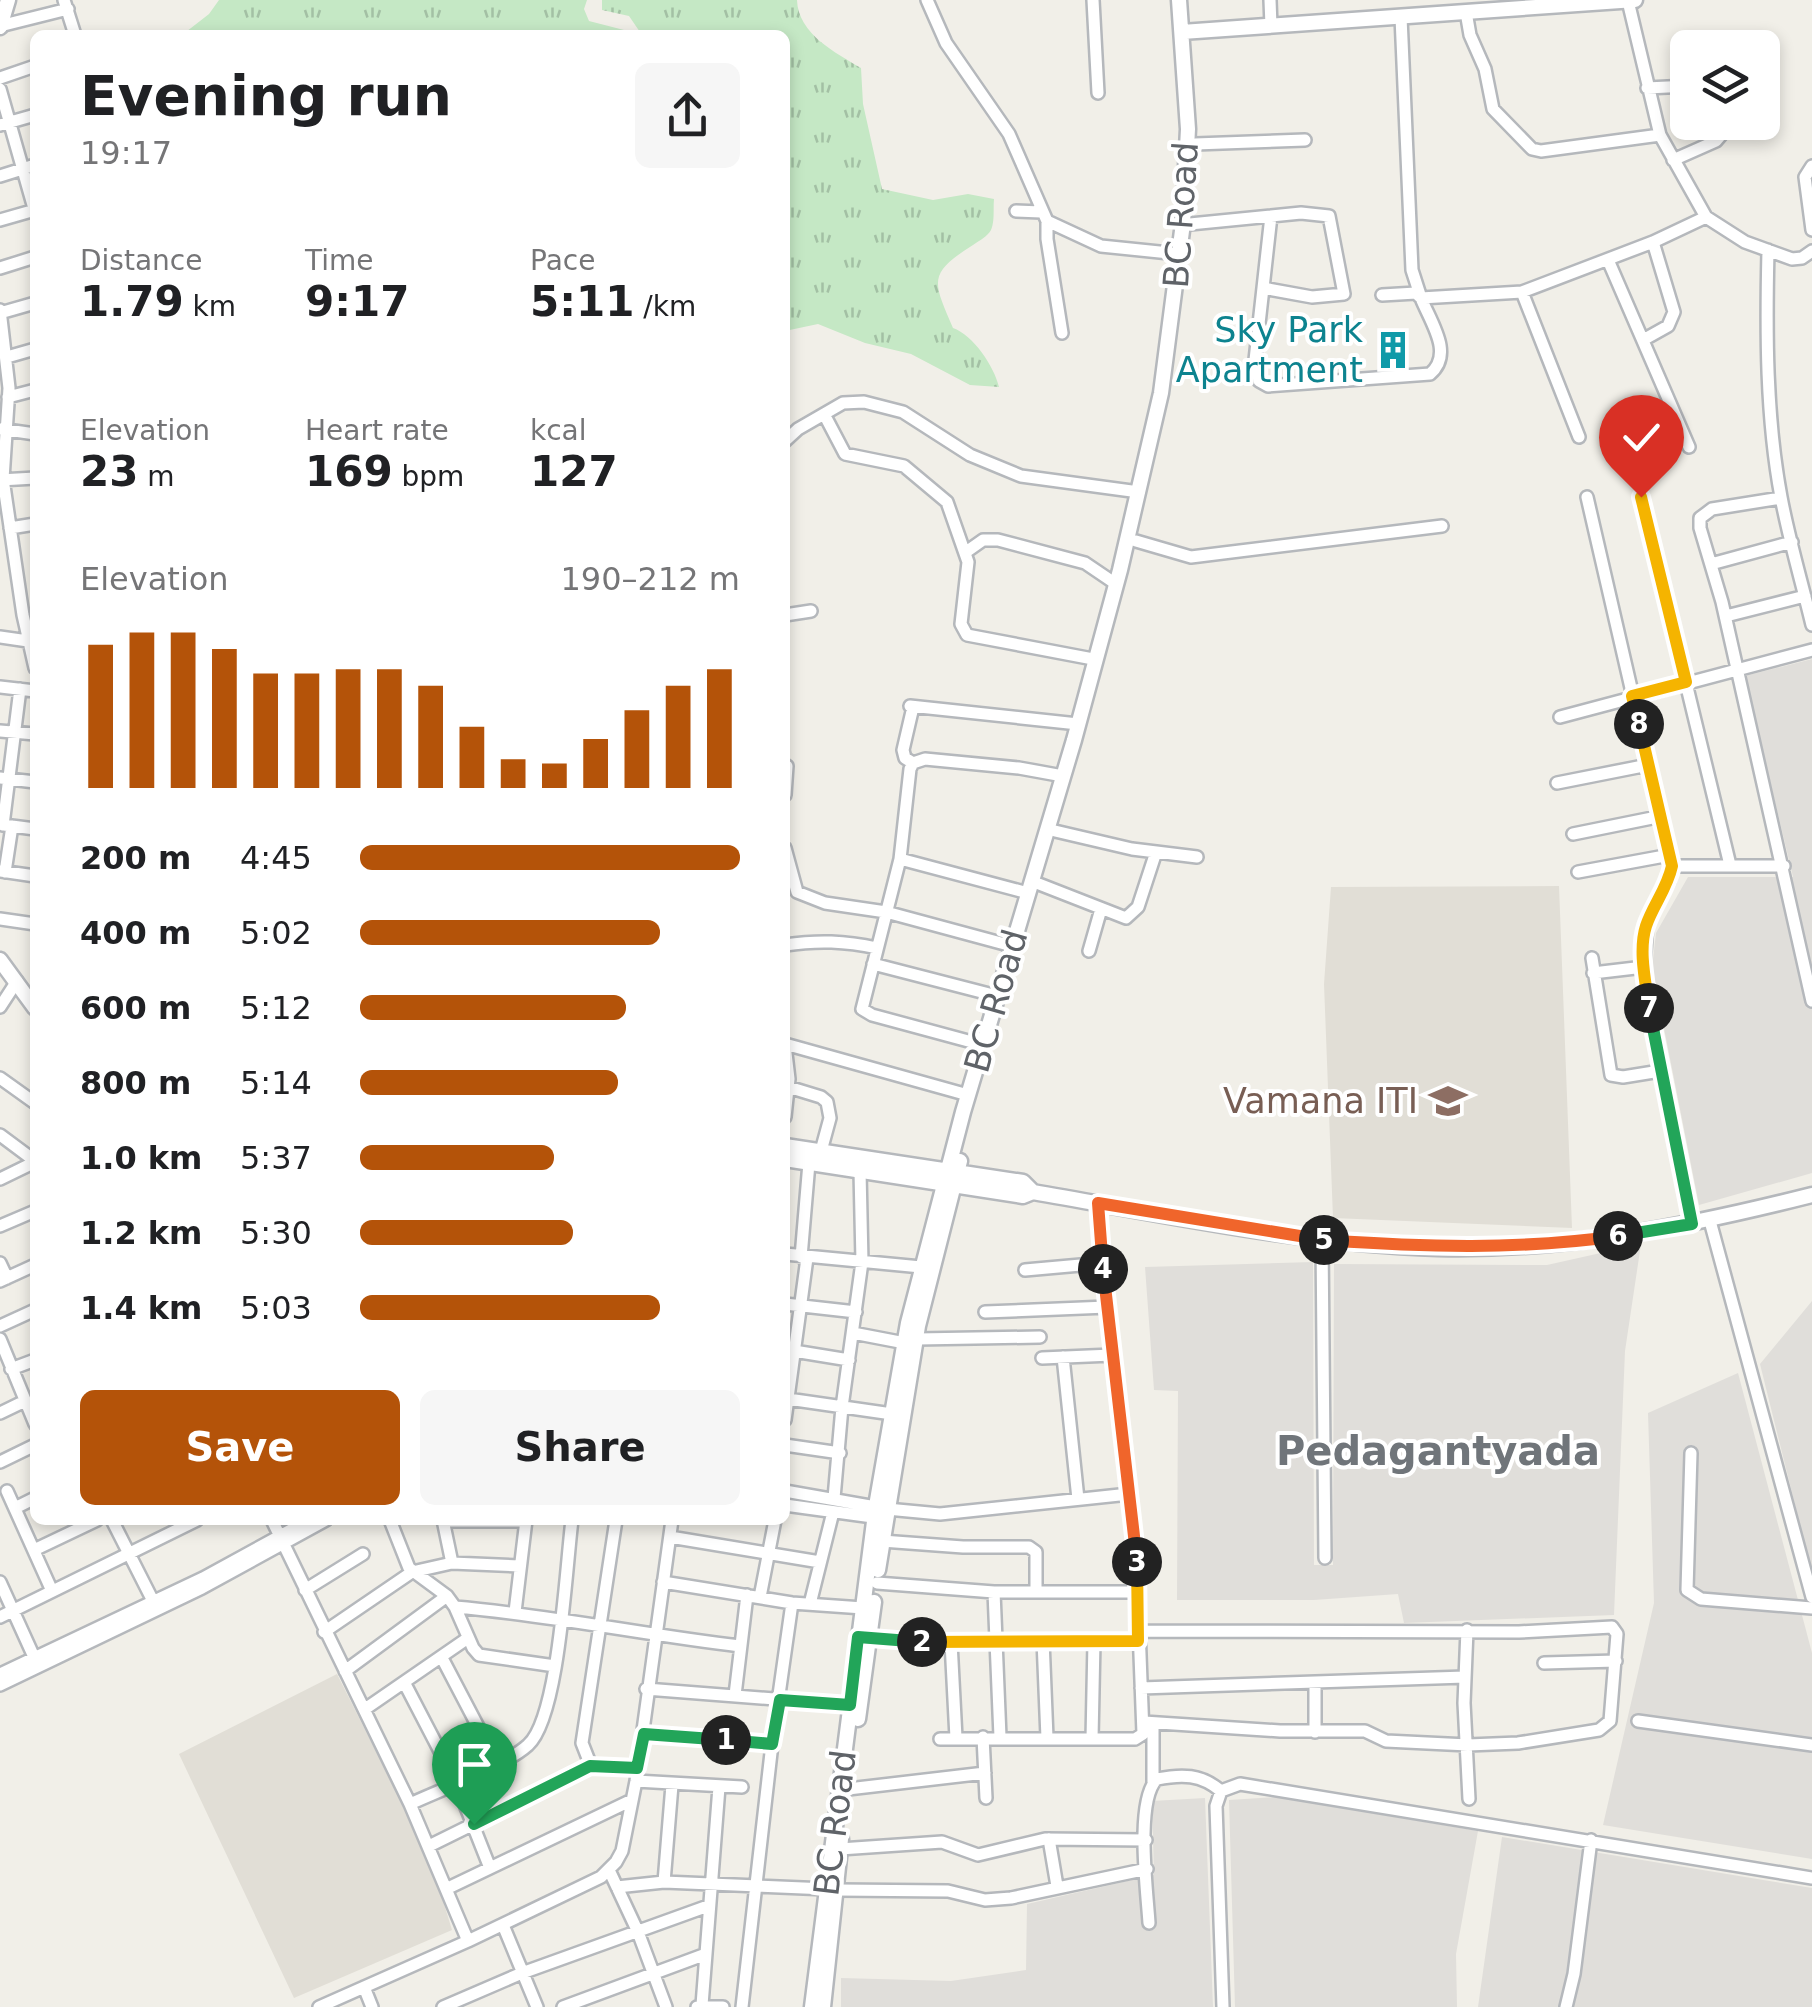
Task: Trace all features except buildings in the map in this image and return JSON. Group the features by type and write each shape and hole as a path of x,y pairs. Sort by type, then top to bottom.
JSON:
{"street":[{"path":"0,26 8,0"},
{"path":"927,0 946,42 1008,134 1044,216 1062,333"},
{"path":"1093,0 1098,94"},
{"name":"BC Road","path":"812,2007 832,1890 850,1705 864,1637 864,1608 881,1513 892,1414 911,1341 921,1267 952,1177 1098,661 1143,493 1182,313 1194,144 1183,0"},
{"path":"1270,0 1271,26"},
{"path":"1186,32 1630,0 1660,135 1706,217 1740,239 1792,260 1812,251"},
{"path":"0,26 66,4 73,30"},
{"path":"1466,12 1470,34 1486,69 1494,109 1532,149 1660,135"},
{"path":"1271,216 1255,372 1259,382 1268,386 1430,374 1440,366 1443,355 1412,270 1400,17"},
{"name":"BC Road","path":"952,1177 968,1095 1012,946 1054,831 1078,724 1136,542 1161,393 1178,254 1187,223 1186,32"},
{"path":"0,78 30,68"},
{"path":"1647,88 1670,87"},
{"path":"0,88 5,124 29,167 0,176"},
{"path":"5,124 30,116"},
{"path":"1194,144 1305,140"},
{"path":"1673,160 1717,140"},
{"path":"1812,166 1804,177 1812,230"},
{"path":"0,220 30,211"},
{"path":"1016,211 1044,216 1101,246 1178,254"},
{"path":"1187,223 1302,213 1329,216 1344,294 1312,298 1264,288"},
{"path":"1382,296 1416,293 1421,298 1522,292 1706,217"},
{"path":"1644,340 1668,326 1674,312 1652,242"},
{"path":"1768,250 1766,311 1774,445 1781,498 1812,625"},
{"path":"0,268 30,259"},
{"path":"1608,260 1689,447"},
{"path":"1522,292 1579,437"},
{"path":"30,304 0,312 7,357 2,480 29,615 30,649"},
{"path":"7,357 30,350"},
{"path":"790,438 843,403 864,402 903,412 970,456 1021,476 1143,493"},
{"path":"824,414 845,454 912,470 947,502 966,552 962,624 966,635 1098,661"},
{"path":"3,429 30,433"},
{"path":"2,480 30,478"},
{"path":"1641,497 1730,864"},
{"path":"1587,498 1671,860 1662,896 1647,922 1644,967 1660,1071 1692,1224"},
{"path":"1781,498 1706,511 1700,518 1700,528 1726,616 1812,1001"},
{"path":"10,528 30,525"},
{"path":"1136,542 1190,557 1442,526"},
{"path":"966,552 983,540 1013,543 1085,563 1116,584"},
{"path":"1711,564 1792,542"},
{"path":"1726,616 1805,596"},
{"path":"790,615 811,610"},
{"path":"0,637 28,641"},
{"path":"1560,716 1812,650"},
{"path":"0,687 30,690"},
{"path":"20,689 7,732 2,871 30,875"},
{"path":"913,763 905,758 903,750 912,707 1078,724"},
{"path":"913,763 924,759 1019,768 1064,782"},
{"path":"913,763 900,859 862,1005 865,1013 983,1045"},
{"path":"1557,783 1648,765"},
{"path":"4,778 30,781"},
{"path":"1573,834 1662,816"},
{"path":"5,825 30,828"},
{"path":"1054,831 1197,857"},
{"path":"900,859 1033,888 1120,917 1132,916 1138,907 1156,852"},
{"path":"1578,872 1671,860 1784,866"},
{"path":"790,865 798,892 825,903 886,912 1012,946"},
{"path":"1089,951 1101,909"},
{"path":"0,919 30,923"},
{"path":"790,944 817,940 878,948"},
{"path":"1592,958 1611,1075 1660,1071"},
{"path":"0,960 30,1000"},
{"path":"873,964 997,996"},
{"path":"1593,974 1644,967"},
{"path":"0,1007 17,981"},
{"path":"790,1046 968,1095"},
{"path":"0,1078 30,1099"},
{"path":"790,1087 828,1102 830,1118 821,1151"},
{"path":"0,1135 30,1158"},
{"path":"790,1147 952,1177"},
{"path":"790,1161 860,1172 1024,1182 1034,1192 1322,1240 1439,1248 1537,1245 1638,1233 1710,1221 1812,1195"},
{"path":"790,1383 804,1258 808,1163"},
{"path":"0,1179 30,1164"},
{"path":"810,1604 833,1505 862,1262 860,1172"},
{"path":"824,2007 832,1890 848,1789 864,1637 877,1583 881,1513 911,1341 952,1177"},
{"path":"1098,1203 1139,1592 1137,1636 1142,1688 1149,1722 1153,1782 1146,1800 1149,1923"},
{"path":"0,1226 30,1213"},
{"path":"1710,1221 1812,1597"},
{"path":"1322,1240 1326,1558"},
{"path":"790,1255 921,1267"},
{"path":"0,1263 4,1279 30,1267"},
{"path":"1025,1270 1103,1263"},
{"path":"790,1305 856,1312"},
{"path":"985,1312 1107,1307"},
{"path":"0,1326 30,1312"},
{"path":"852,1333 911,1341 1040,1338"},
{"path":"0,1339 30,1412"},
{"path":"794,1351 848,1360"},
{"path":"1042,1358 1112,1355"},
{"path":"1063,1357 1078,1499"},
{"path":"12,1369 30,1362"},
{"path":"790,1399 892,1414"},
{"path":"0,1413 25,1401"},
{"path":"790,1446 840,1452"},
{"path":"0,1462 30,1448"},
{"path":"1691,1454 1687,1590 1701,1598 1812,1608"},
{"path":"7,1492 52,1591"},
{"path":"790,1492 881,1513 970,1512 1130,1494"},
{"path":"15,1508 30,1500"},
{"path":"790,1505 833,1505"},
{"path":"34,1550 86,1525"},
{"path":"114,1525 153,1601"},
{"path":"165,1525 169,1534"},
{"path":"0,1617 187,1525"},
{"path":"275,1525 410,1804 468,1941"},
{"path":"0,1674 283,1541 303,1525"},
{"path":"0,1685 316,1525"},
{"path":"392,1525 412,1572 451,1602 480,1655 555,1666"},
{"path":"444,1525 452,1563"},
{"path":"515,1612 525,1525"},
{"path":"410,1804 530,1744 537,1734 555,1666 571,1525"},
{"path":"590,1766 582,1742 615,1525"},
{"path":"319,2007 468,1941 609,1870 622,1851 637,1775 671,1525"},
{"path":"735,1695 740,1646 774,1525"},
{"path":"670,1537 820,1562"},
{"path":"882,1541 1034,1549 1036,1592"},
{"path":"304,1590 363,1554"},
{"path":"324,1632 412,1572 452,1563 519,1566"},
{"path":"0,1582 34,1657"},
{"path":"663,1582 792,1603 864,1608"},
{"path":"877,1583 994,1592 1139,1592"},
{"path":"994,1592 1000,1736"},
{"path":"345,1671 451,1602 654,1636 740,1646"},
{"path":"742,2007 792,1603"},
{"path":"864,1637 951,1642 1094,1641 1137,1636 1518,1632 1612,1627 1617,1634 1610,1721 1606,1726 1518,1742 1468,1745 1386,1741 1365,1731 1315,1732 1149,1722"},
{"path":"1467,1630 1464,1704 1469,1799"},
{"path":"365,1709 468,1638"},
{"path":"1042,1640 1047,1738"},
{"path":"1092,1739 1094,1641"},
{"path":"951,1642 956,1738"},
{"path":"442,1658 497,1762"},
{"path":"1544,1663 1616,1661"},
{"path":"1142,1688 1465,1677"},
{"path":"1315,1682 1315,1732"},
{"path":"405,1684 456,1782 490,1868"},
{"path":"646,1689 850,1705"},
{"path":"1638,1721 1812,1746"},
{"path":"940,1739 1000,1736 1135,1740 1149,1722"},
{"path":"644,1734 772,1744"},
{"path":"983,1737 986,1798"},
{"path":"429,1846 590,1766 672,1785 742,1786"},
{"path":"848,1789 985,1772"},
{"path":"1153,1782 1166,1777 1198,1776 1220,1791"},
{"path":"1220,1791 1240,1784 1812,1878"},
{"path":"664,1882 672,1785"},
{"path":"719,1787 699,2006 723,2007"},
{"path":"1220,1791 1216,1806 1223,2007"},
{"path":"446,1889 632,1800"},
{"path":"840,1848 942,1842 978,1855 1021,1842 1049,1839 1146,1840"},
{"path":"1049,1839 1057,1886"},
{"path":"1566,2007 1591,1840"},
{"path":"609,1870 666,2007"},
{"path":"617,1886 710,1882 832,1890 948,1890 985,1900 1146,1870"},
{"path":"443,2007 708,1906"},
{"path":"502,1924 537,2007"},
{"path":"563,2007 706,1954"},
{"path":"364,1988 372,2007"}],"shaded area":[{"path":"1812,659 1812,1173 1699,1205 1652,968 1656,933 1688,877 1793,877 1745,676"},
{"name":"Vamana ITI","path":"1559,886 1572,1228 1333,1218 1324,984 1331,887"},
{"path":"1641,1244 1625,1351 1614,1615 1404,1623 1398,1594 1314,1600 1177,1600 1178,1391 1154,1390 1145,1267 1313,1262 1314,1565 1333,1565 1334,1264 1547,1265"},
{"path":"1812,1301 1812,1573 1760,1364"},
{"path":"1738,1373 1812,1653 1812,1859 1603,1825 1654,1603 1648,1413"},
{"path":"337,1674 431,1861 452,1930 294,1998 179,1754"},
{"path":"1277,1797 1478,1831 1456,1954 1457,2007 1235,2007 1229,1800"},
{"path":"1205,1798 1213,2007 841,2007 841,1978 951,1981 1026,1970 1027,1904 1154,1875 1152,1801"},
{"path":"1502,1837 1812,1888 1812,2007 1478,2007"}],"green space":[{"path":"219,0 587,0 584,9 589,21 624,30 188,30"},
{"path":"602,0 797,0 811,33 861,68 863,104 882,189 933,200 968,194 994,199 991,230 948,264 941,272 938,289 953,328 982,352 999,387 970,385 911,354 865,343 818,324 790,330 790,30 639,30 629,16 602,10"}],"place":[{"name":"Sky Park Apartment","path":"1393,350"},
{"name":"Vamana ITI","path":"1448,1101"}],"district":[{"name":"Pedagantyada","path":"1438,1451"}],"route":[{"path":"474,1824 590,1766 637,1768 644,1734 772,1744 780,1700 850,1705 858,1637 920,1642 1138,1641 1136,1549 1098,1203 1322,1240 1439,1248 1581,1242 1692,1224 1654,1038 1644,967 1647,922 1669,881 1672,866 1632,696 1686,682 1641,497"}]}
